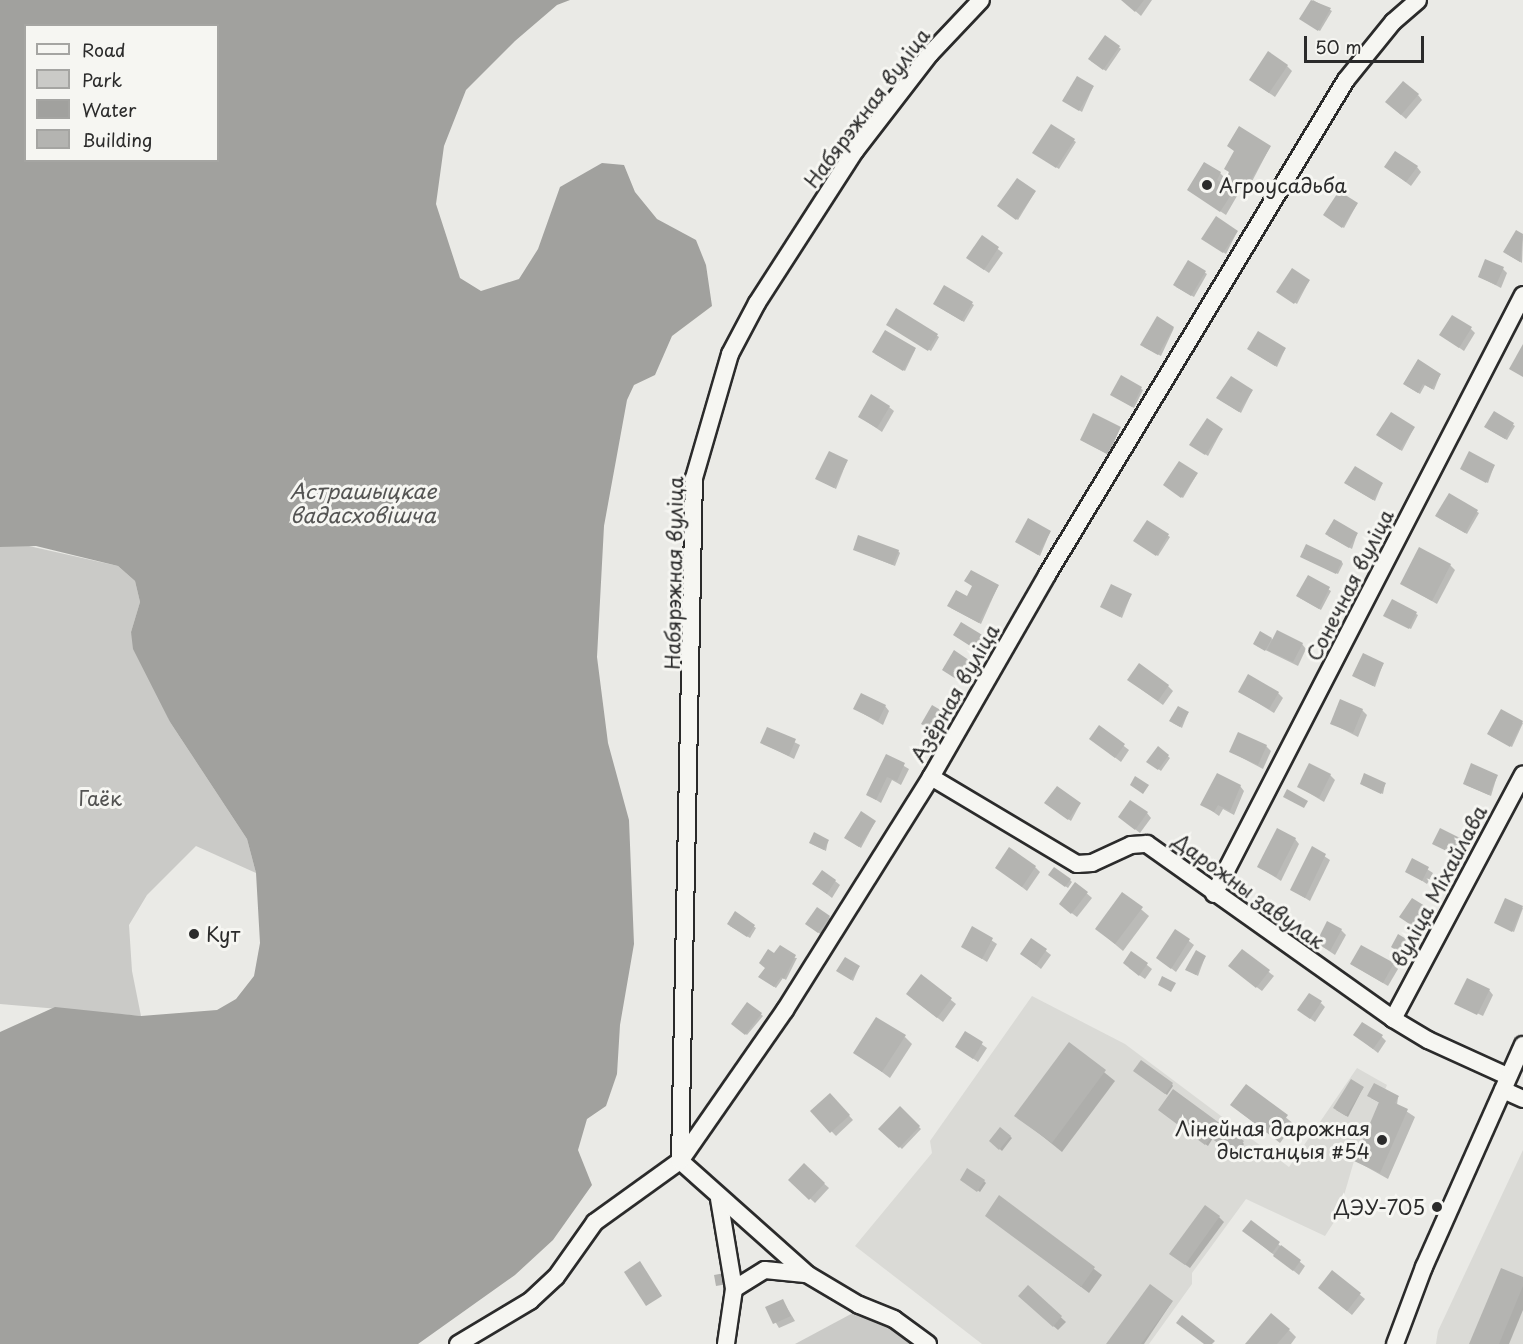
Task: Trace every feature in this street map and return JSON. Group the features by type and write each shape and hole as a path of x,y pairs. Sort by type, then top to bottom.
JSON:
{"street":[{"name":"Набярэжная вуліца","path":"680,1161 694,478 730,354 757,303 855,151 930,54 981,0"},
{"name":"Азёрная вуліца","path":"458,1344 530,1300 556,1277 595,1222 680,1161 785,1010 931,777 1047,575 1346,80 1393,22 1418,0"},
{"name":"Сонечная вуліца","path":"1214,894 1523,296"},
{"name":"вуліца Міхайлава","path":"1393,1018 1523,774"},
{"name":"Дарожны завулак","path":"931,777 1077,864 1092,863 1131,845 1147,844 1214,894 1393,1018 1505,1083 1523,1099"},
{"path":"1395,1344 1424,1267 1523,1045"},
{"path":"680,1161 719,1199 807,1274 859,1305 894,1319 928,1344"},
{"path":"719,1199 734,1289 726,1344"},
{"path":"734,1289 765,1270 781,1268 807,1274"}],"shaded area":[{"path":"1032,996 1125,1044 1289,1167 1357,1068 1387,1085 1354,1161 1338,1216 1325,1236 1246,1199 1192,1273 1192,1284 1149,1344 982,1344 855,1246 932,1153 930,1141"},
{"path":"1523,1150 1523,1344 1436,1344 1438,1331"}],"green space":[{"name":"Гаёк","path":"20,544 118,566 135,581 140,602 131,632 170,722 247,839 256,873 196,846 147,895 129,925 132,971 141,1016 0,1004 0,547"},
{"path":"851,1314 878,1317 915,1344 795,1344"}],"water":[{"name":"Астрашыцкае вадасховішча","path":"0,0 570,0 557,5 515,41 466,90 444,146 436,204 460,278 481,291 519,279 538,249 560,187 602,163 624,165 635,192 657,219 696,240 706,265 712,306 672,336 655,375 634,385 627,400 604,526 597,657 608,743 629,820 634,944 620,1025 617,1074 606,1106 587,1119 578,1150 592,1185 553,1240 515,1275 418,1344 0,1344 0,1032 55,1007 141,1016 217,1010 236,999 254,976 260,943 256,873 247,839 170,722 133,649 131,632 140,602 135,581 118,566 36,546 0,547"}],"building":[{"path":"1121,0 1144,0 1135,12"},
{"path":"1311,0 1331,8 1318,31 1299,19"},
{"path":"1105,35 1120,46 1103,70 1088,59"},
{"path":"1268,51 1288,65 1269,93 1249,80"},
{"path":"1077,76 1094,86 1079,111 1062,101"},
{"path":"1403,81 1419,94 1401,115 1385,102"},
{"path":"1051,124 1075,139 1056,168 1032,153"},
{"path":"1239,126 1271,146 1245,190 1226,179 1229,172 1224,169 1234,151 1227,146"},
{"path":"1395,151 1418,166 1406,182 1384,167"},
{"name":"Агроусадьба","path":"1204,162 1221,172 1217,180 1234,190 1220,212 1187,190"},
{"path":"1017,178 1036,191 1016,220 997,206"},
{"path":"1339,191 1358,203 1342,228 1323,215"},
{"path":"1216,216 1238,231 1223,253 1201,239"},
{"path":"1516,230 1523,234 1520,262 1503,252"},
{"path":"982,235 999,247 984,270 966,258"},
{"path":"1485,259 1504,267 1496,285 1478,277"},
{"path":"1188,260 1206,271 1191,296 1173,285"},
{"path":"1292,268 1310,280 1294,304 1276,292"},
{"path":"944,285 973,302 962,321 933,304"},
{"path":"896,308 938,334 928,351 886,325"},
{"path":"1452,315 1472,327 1459,348 1439,335"},
{"path":"1157,316 1174,327 1158,355 1140,345"},
{"path":"885,330 916,348 903,371 872,352"},
{"path":"1258,331 1286,348 1275,366 1247,349"},
{"path":"1523,344 1523,377 1509,369"},
{"path":"1418,359 1441,374 1432,389 1423,384 1418,393 1403,384"},
{"path":"1121,375 1142,387 1132,407 1110,395"},
{"path":"1231,376 1253,390 1239,412 1216,398"},
{"path":"871,394 890,406 877,428 858,417"},
{"path":"1494,411 1514,423 1505,439 1484,427"},
{"path":"1391,412 1415,427 1400,450 1376,435"},
{"path":"1093,413 1121,427 1107,454 1080,440"},
{"path":"1207,418 1223,429 1205,455 1189,445"},
{"path":"829,451 848,460 834,488 815,479"},
{"path":"1469,451 1495,465 1486,483 1460,469"},
{"path":"1179,461 1198,473 1181,498 1163,485"},
{"path":"1355,466 1383,483 1373,500 1344,483"},
{"path":"1449,493 1478,510 1465,533 1435,516"},
{"path":"1028,518 1051,531 1038,555 1015,542"},
{"path":"1334,519 1358,533 1349,548 1325,534"},
{"path":"1147,520 1169,534 1156,556 1133,541"},
{"path":"858,535 899,550 893,565 853,550"},
{"path":"1306,544 1342,561 1336,574 1300,557"},
{"path":"1419,547 1451,564 1432,601 1400,584"},
{"path":"971,570 999,585 979,623 947,606 956,590 967,596 972,586 964,581"},
{"path":"1308,575 1330,587 1319,609 1296,596"},
{"path":"1111,584 1132,594 1120,617 1100,607"},
{"path":"1392,599 1417,612 1409,629 1383,616"},
{"path":"961,622 984,636 975,649 953,635"},
{"path":"1277,630 1303,643 1293,662 1267,650"},
{"path":"1260,631 1272,638 1265,651 1253,644"},
{"path":"954,650 976,665 964,684 942,670"},
{"path":"1363,653 1384,663 1373,686 1352,676"},
{"path":"1139,663 1169,685 1158,701 1127,680"},
{"path":"1248,674 1279,692 1269,709 1238,692"},
{"path":"861,693 886,705 878,721 853,709"},
{"path":"1340,699 1363,709 1353,733 1330,724"},
{"path":"932,705 949,715 938,733 921,724"},
{"path":"1178,706 1189,712 1180,727 1169,721"},
{"path":"1501,709 1523,721 1510,747 1487,734"},
{"path":"1099,725 1125,744 1115,758 1089,739"},
{"path":"767,727 796,739 789,756 760,743"},
{"path":"1238,732 1267,745 1258,765 1229,752"},
{"path":"1158,746 1169,755 1158,770 1146,762"},
{"path":"886,754 905,763 897,781 887,777 876,800 866,795"},
{"path":"1309,763 1331,774 1319,798 1297,787"},
{"path":"1471,763 1498,775 1489,795 1463,784"},
{"path":"1217,773 1241,785 1230,811 1218,805 1214,812 1200,805"},
{"path":"1364,773 1386,783 1381,794 1360,784"},
{"path":"1135,776 1149,785 1143,794 1130,785"},
{"path":"1057,786 1081,803 1068,820 1044,803"},
{"path":"1287,789 1308,801 1304,808 1283,797"},
{"path":"1130,800 1148,812 1135,830 1118,817"},
{"path":"861,811 876,821 859,847 844,838"},
{"path":"1277,828 1296,838 1276,877 1257,867"},
{"path":"1440,828 1466,841 1459,857 1432,844"},
{"path":"814,832 829,840 824,850 809,843"},
{"path":"1312,846 1326,854 1305,898 1290,890"},
{"path":"1009,847 1036,866 1022,887 995,868"},
{"path":"1412,858 1429,867 1422,881 1405,872"},
{"path":"1054,867 1071,879 1065,887 1048,875"},
{"path":"822,870 836,880 827,894 812,884"},
{"path":"1075,882 1088,892 1071,914 1059,904"},
{"path":"1122,892 1143,907 1115,944 1095,929"},
{"path":"1412,898 1433,911 1420,931 1399,917"},
{"path":"1505,898 1523,906 1512,932 1494,923"},
{"path":"817,907 830,916 818,933 805,924"},
{"path":"735,911 755,925 747,937 727,924"},
{"path":"1327,921 1342,929 1330,951 1316,943"},
{"path":"972,926 993,938 982,959 961,947"},
{"path":"1175,929 1190,939 1171,969 1156,958"},
{"path":"1398,934 1416,945 1408,958 1391,947"},
{"path":"1031,938 1047,949 1036,965 1020,954"},
{"path":"780,945 796,955 784,979 781,977 774,987 758,977 765,968 759,963 768,949 774,953"},
{"path":"1361,945 1394,963 1383,983 1350,964"},
{"path":"1242,949 1270,970 1256,988 1228,966"},
{"path":"1196,950 1206,956 1196,975 1185,970"},
{"path":"1131,951 1148,963 1139,976 1123,963"},
{"path":"845,957 860,966 851,980 836,971"},
{"path":"921,974 952,998 937,1018 906,994"},
{"path":"1162,976 1176,983 1171,992 1158,985"},
{"path":"1467,978 1490,989 1477,1015 1454,1004"},
{"path":"1309,993 1322,1001 1310,1019 1297,1010"},
{"path":"747,1002 762,1013 745,1035 731,1024"},
{"path":"876,1017 906,1035 882,1072 853,1053"},
{"path":"1362,1022 1383,1035 1373,1049 1353,1035"},
{"path":"965,1031 983,1042 973,1059 955,1047"},
{"path":"1069,1042 1106,1070 1052,1143 1014,1116"},
{"path":"1141,1060 1173,1083 1165,1094 1133,1071"},
{"path":"1351,1079 1364,1087 1346,1116 1333,1108"},
{"path":"1374,1083 1399,1096 1395,1103 1408,1109 1380,1173 1354,1161 1379,1102 1367,1096"},
{"path":"1246,1084 1288,1115 1272,1136 1230,1105"},
{"path":"1173,1089 1244,1141 1234,1155 1211,1138 1205,1145 1158,1110"},
{"path":"830,1093 850,1115 830,1133 810,1111"},
{"path":"900,1106 920,1126 899,1148 878,1129"},
{"path":"1000,1127 1011,1136 999,1150 989,1141"},
{"path":"804,1163 825,1183 809,1200 788,1180"},
{"path":"967,1168 985,1180 977,1192 960,1180"},
{"path":"999,1195 1095,1267 1081,1287 985,1216"},
{"path":"1205,1205 1220,1216 1185,1265 1169,1254"},
{"path":"1251,1220 1280,1242 1272,1253 1242,1231"},
{"path":"1281,1245 1301,1260 1293,1271 1273,1256"},
{"path":"640,1261 662,1296 646,1306 624,1272"},
{"path":"1501,1268 1523,1277 1523,1286 1499,1344 1469,1344"},
{"path":"1332,1270 1361,1293 1347,1311 1318,1288"},
{"path":"730,1272 733,1283 716,1286 714,1275"},
{"path":"1150,1284 1173,1301 1141,1344 1106,1344"},
{"path":"1028,1285 1062,1316 1053,1327 1018,1296"},
{"path":"783,1299 791,1316 773,1324 765,1307"},
{"path":"1271,1313 1290,1329 1277,1344 1245,1344"},
{"path":"1182,1315 1215,1341 1212,1344 1204,1344 1176,1323"}],"place":[{"name":"Агроусадьба","path":"1207,185"},
{"name":"Кут","path":"194,934"},
{"name":"Лінейная дарожная дыстанцыя #54","path":"1382,1140"},
{"name":"ДЭУ-705","path":"1437,1207"}]}
